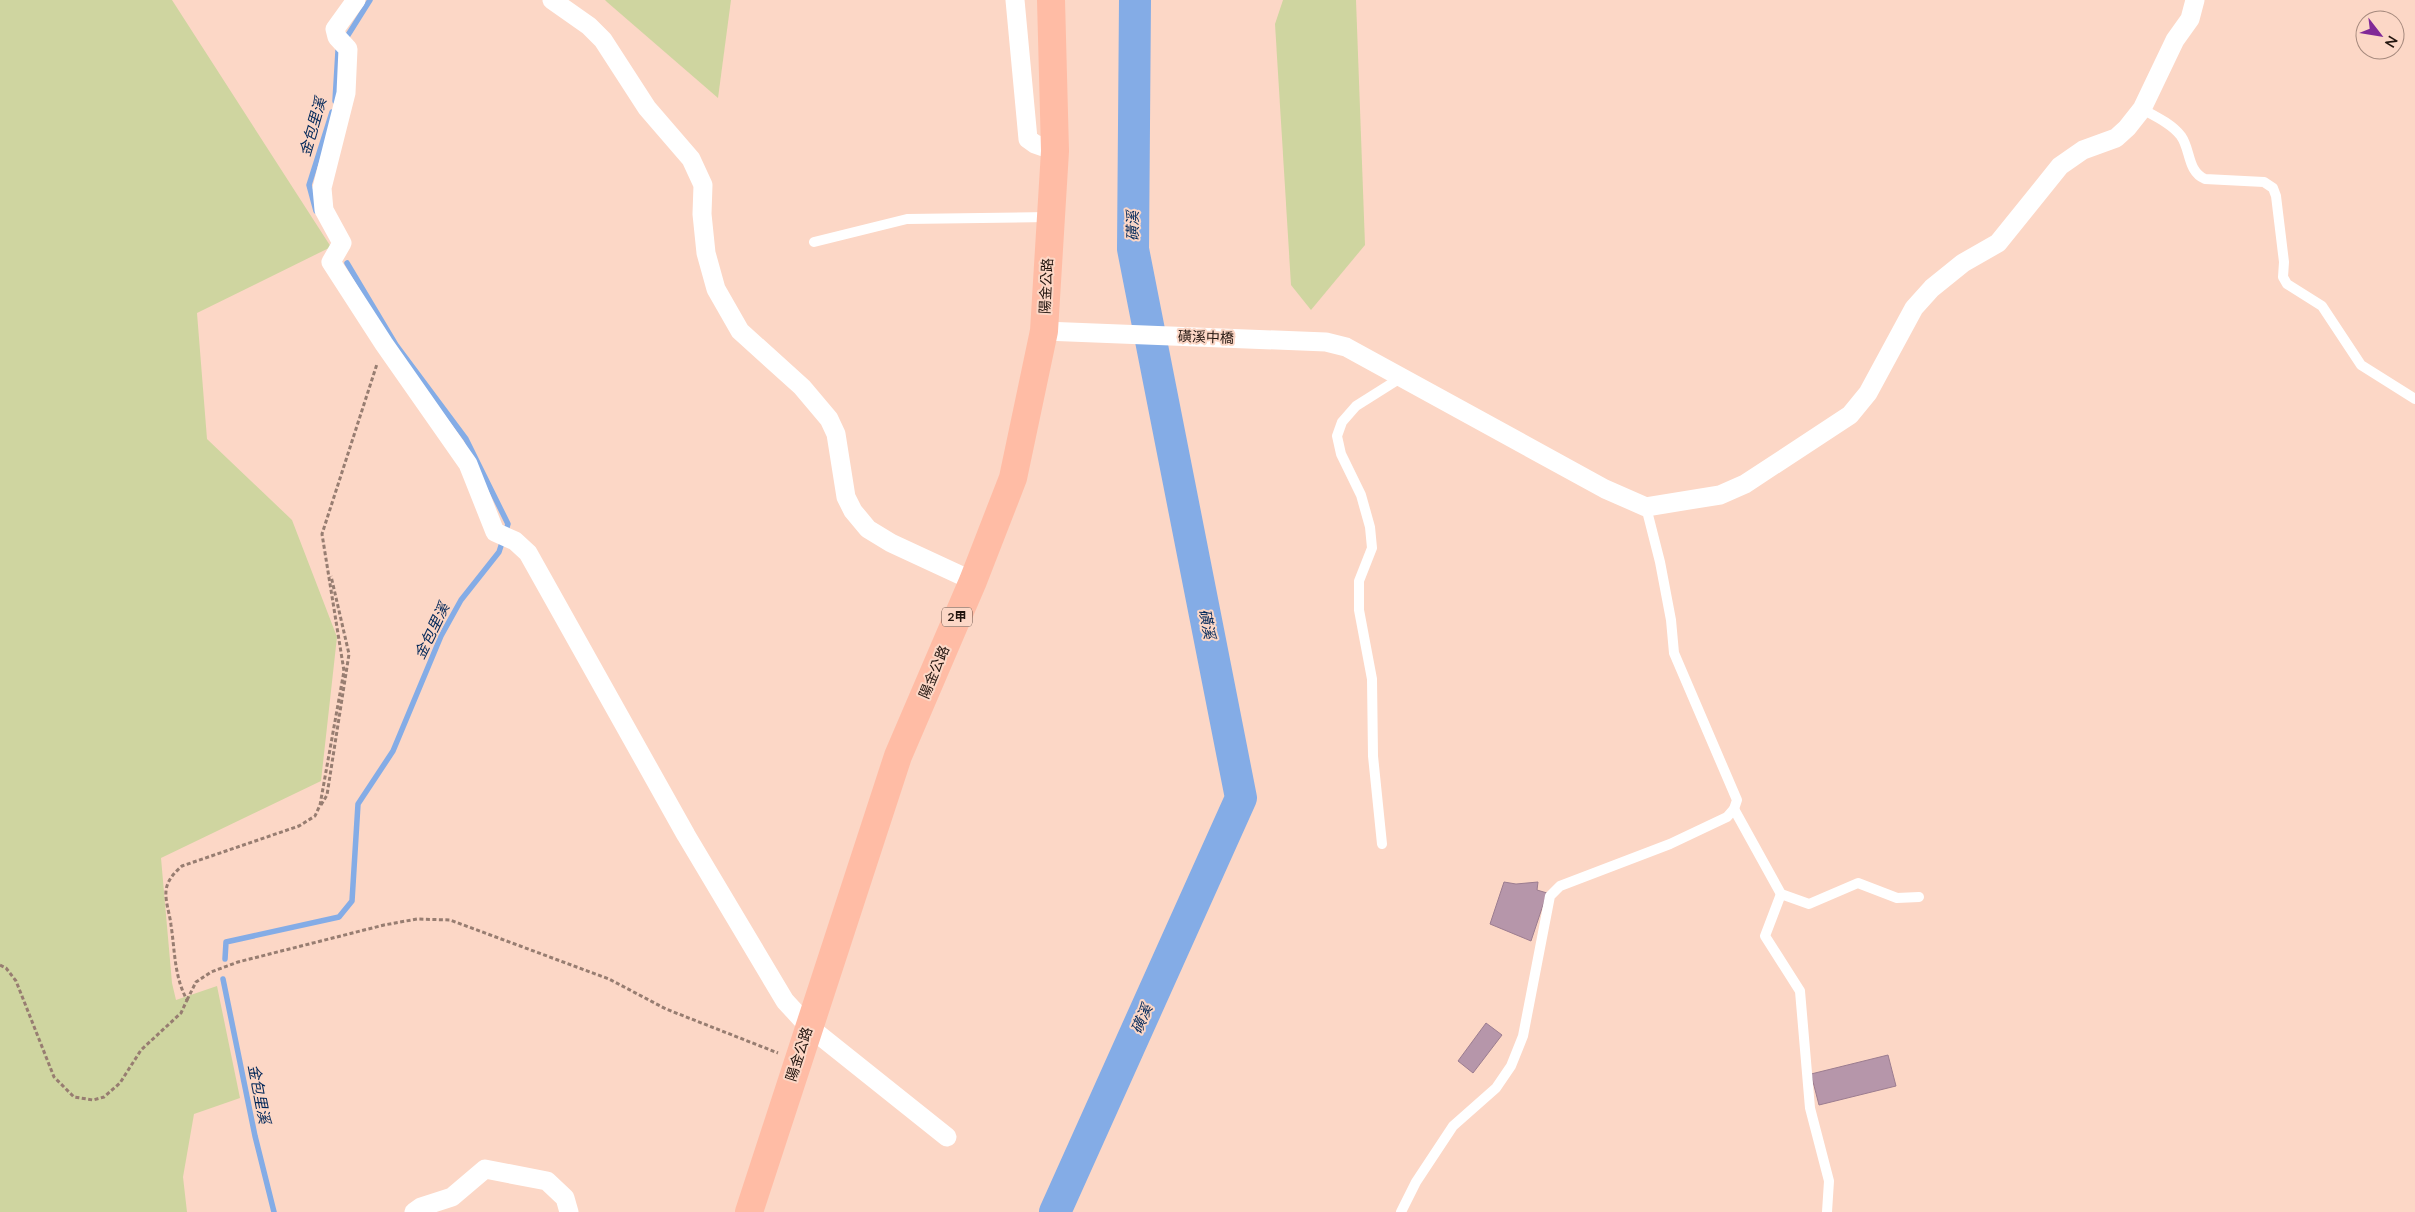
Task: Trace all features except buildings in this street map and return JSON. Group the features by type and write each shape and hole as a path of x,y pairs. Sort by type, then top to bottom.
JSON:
{"main road":[{"name":"陽金公路","path":"749,1212 808,1026 898,756 973,581 1013,478 1044,331 1054,150 1051,0"}],"street":[{"path":"356,0 335,30 342,43 346,93 322,188 324,210 342,243 331,262 382,352 468,464 495,532 515,541 528,553 686,835 785,1001 808,1026 946,1137"},
{"path":"552,0 589,26 603,40 647,108 691,159 703,185 702,214 706,253 716,289 740,331 802,387 829,419 836,434 846,498 853,511 868,529 891,543 973,581"},
{"path":"1015,0 1028,139 1035,144 1054,150"},
{"path":"1646,507 1720,495 1745,484 1850,415 1868,393 1914,308 1932,288 1963,264 1998,243 2060,166 2082,150 2116,138 2127,128 2142,109 2175,40 2190,19 2195,0"},
{"name":"磺溪中橋","path":"1044,331 1326,342 1346,347 1605,489 1646,507"},
{"path":"414,1212 420,1208 452,1197 485,1170 547,1181 565,1198 569,1212"}],"lane":[{"path":"2142,109 2169,125 2181,137 2193,170 2198,176 2205,179 2264,182 2273,188 2284,262 2283,277 2287,284 2322,306 2361,365 2415,399"},
{"path":"814,242 907,219 1051,217"},
{"path":"1382,844 1373,756 1372,679 1359,610 1359,581 1372,548 1370,527 1361,495 1341,454 1337,436 1342,422 1356,406 1402,377"},
{"path":"1400,1212 1416,1182 1453,1126 1496,1088 1511,1066 1523,1036 1550,896 1560,886 1670,844 1727,816 1734,809 1737,800 1674,653 1671,620 1662,572 1646,507"},
{"path":"1734,809 1780,894 1809,904 1858,883 1897,898 1919,897"},
{"path":"1780,894 1764,936 1800,991 1810,1108 1830,1181 1827,1212"}],"path":[{"path":"209,858 301,827 316,814 327,795 349,654 322,539 382,352"},
{"path":"187,1000 181,989 173,958 174,944 166,891 173,874 182,866 299,826 316,816 320,805 344,671 322,534 382,352"},
{"path":"0,965 6,968 16,980 54,1077 74,1097 93,1100 104,1097 120,1083 142,1050 180,1013 196,982 210,972 238,962 384,926 416,920 450,920 609,979 666,1009 797,1060"}],"green space":[{"path":"0,0 172,0 331,247 197,313 207,439 292,520 337,637 321,781 161,858 172,983 176,1000 217,986 240,1098 194,1114 183,1177 187,1212 0,1212"},
{"path":"605,0 731,0 718,98 607,2"},
{"path":"1283,0 1356,0 1365,245 1311,310 1291,285 1275,24"}],"waterway":[{"name":"金包里溪","path":"335,101 338,51 370,0"},
{"name":"磺溪","path":"1055,1212 1241,798 1133,249 1135,0"},
{"name":"金包里溪","path":"316,211 309,185 332,112"},
{"name":"金包里溪","path":"225,959 226,942 339,917 352,901 358,804 393,751 441,636 461,600 499,552 508,524 466,439 396,345 347,263"},
{"name":"金包里溪","path":"223,979 255,1136 274,1212"}]}
